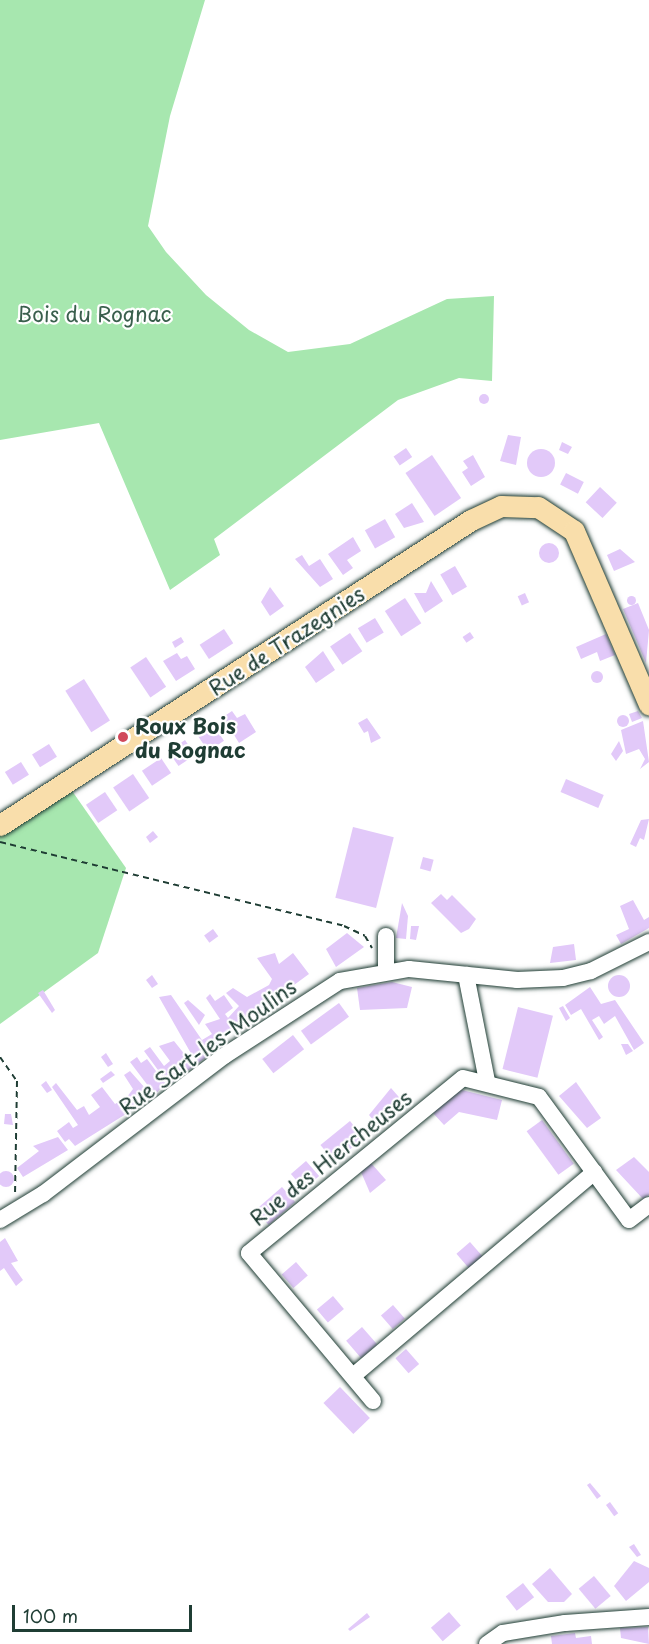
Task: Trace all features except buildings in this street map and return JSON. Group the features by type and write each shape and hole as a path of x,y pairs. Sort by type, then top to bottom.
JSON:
{"main road":[{"name":"Rue de Trazegnies","path":"0,825 471,520 516,505 548,511 574,531 649,704"}],"street":[{"path":"382,971 386,936"},
{"name":"Rue Sart-les-Moulins","path":"0,1220 312,997 340,981 382,971 535,980 591,971 649,942"},
{"path":"466,975 487,1081 539,1097 629,1220 649,1205"},
{"name":"Rue des Hiercheuses","path":"373,1401 249,1253 463,1078 487,1081"},
{"path":"353,1376 594,1172"},
{"path":"487,1644 502,1633 565,1623 649,1617"}],"path":[{"path":"0,842 344,926 365,936 382,971"},
{"path":"0,1057 16,1081 15,1211"}],"green space":[{"name":"Bois du Rognac","path":"0,0 205,0 170,116 148,226 166,252 206,295 249,330 288,352 350,344 447,299 494,296 492,381 459,378 398,400 214,539 220,555 170,590 99,423 0,440"},
{"path":"70,788 126,868 98,953 0,1024 0,834"}],"place":[{"name":"Roux Bois du Rognac","path":"123,737"}]}
